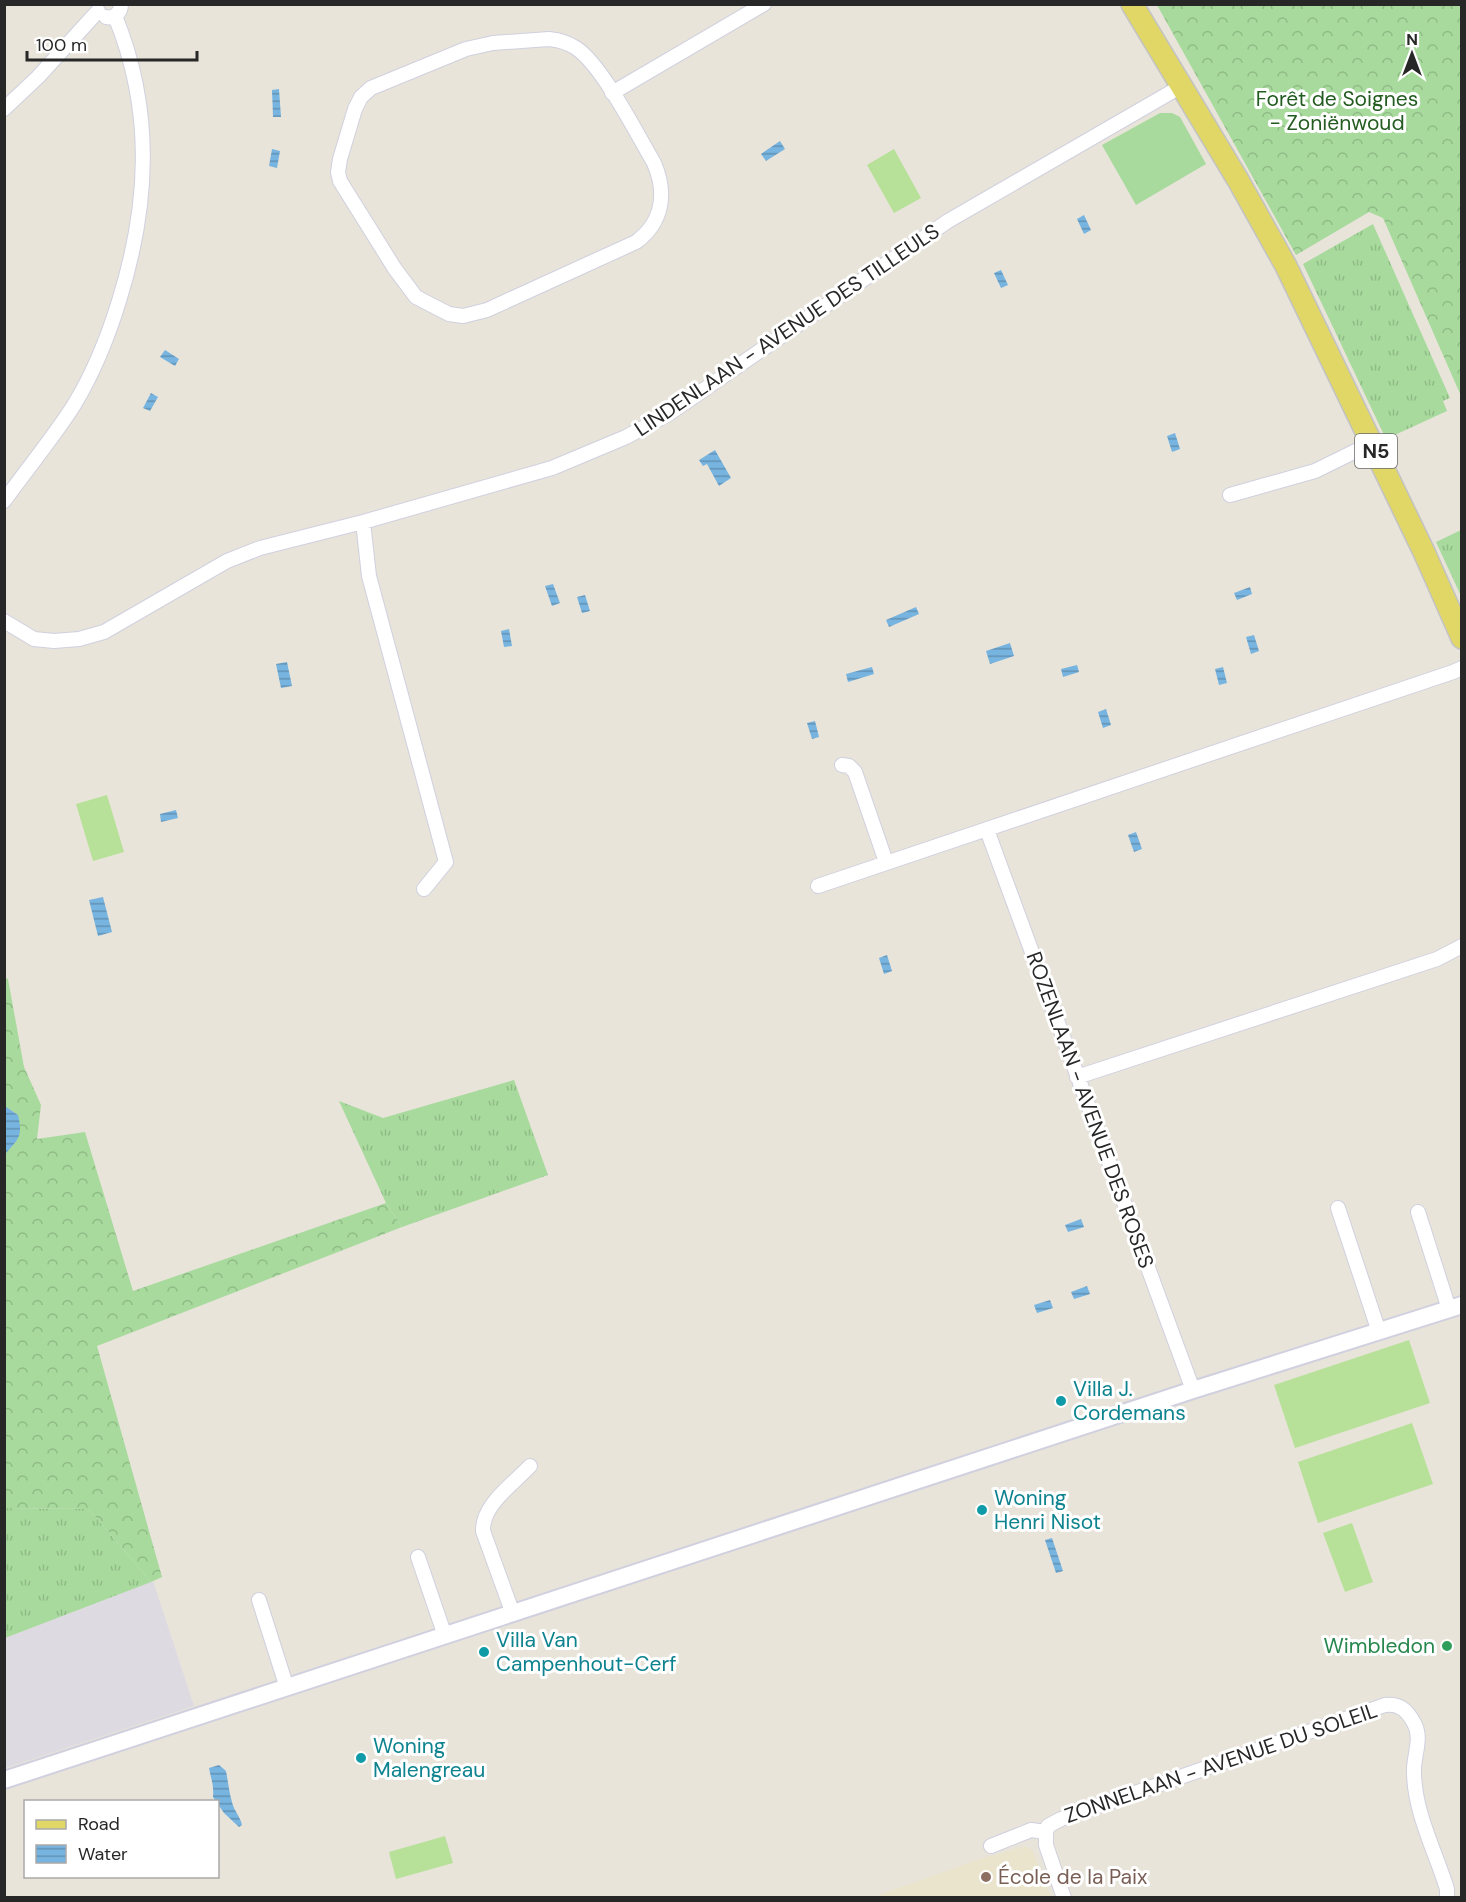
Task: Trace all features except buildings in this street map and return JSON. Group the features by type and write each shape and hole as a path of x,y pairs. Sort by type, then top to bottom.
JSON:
{"main road":[{"name":"N5","path":"1132,4 1238,180 1286,266 1424,552 1461,638"}],"street":[{"path":"612,93 764,4"},
{"path":"4,109 38,77 97,8 102,16 118,10 138,99 144,142 144,173 138,224 128,274 106,340 74,405 4,501"},
{"path":"549,39 564,41 589,59 612,93 660,177 662,190 655,221 647,234 636,242 487,310 463,316 449,314 416,297 395,269 340,181 339,159 361,97 371,88 390,78 466,49 493,43 549,39"},
{"name":"LINDENLAAN - AVENUE DES TILLEULS","path":"4,621 34,639 80,639 104,632 227,561 260,548 363,522 552,468 626,437 670,413 948,221 1180,87"},
{"path":"1230,495 1315,471 1372,443"},
{"path":"363,522 369,576 446,862 424,889"},
{"path":"818,886 1461,668"},
{"path":"842,765 849,766 855,772 886,862"},
{"name":"ROZENLAAN - AVENUE DES ROSES","path":"987,830 1193,1390"},
{"path":"1077,1077 1437,959 1461,946"},
{"path":"1338,1208 1379,1332"},
{"path":"4,1780 1193,1390 1455,1307 1418,1212"},
{"path":"513,1614 483,1531 483,1520 490,1507 530,1466"},
{"path":"418,1557 445,1636"},
{"path":"259,1600 287,1688"},
{"name":"ZONNELAAN - AVENUE DU SOLEIL","path":"991,1846 1031,1830 1046,1832 1048,1826 1060,1819 1385,1705 1394,1704 1404,1709 1418,1735 1414,1768 1416,1794 1447,1889 1447,1898"},
{"path":"1046,1832 1046,1845 1064,1898"}],"shaded area":[{"path":"153,1581 194,1706 5,1768 5,1638"},
{"name":"École de la Paix","path":"1023,1847 1033,1851 1051,1897 880,1898 879,1895 977,1860"}],"green space":[{"name":"Forêt de Soignes - Zoniënwoud","path":"1157,5 1461,5 1461,396 1383,218 1369,212 1296,255"},
{"path":"1160,113 1172,113 1180,117 1206,164 1136,205 1102,145"},
{"path":"894,149 921,198 894,213 867,165"},
{"path":"1373,224 1450,398 1443,401 1447,411 1386,439 1303,264"},
{"path":"1461,530 1461,596 1436,542"},
{"path":"107,795 124,852 93,861 76,804"},
{"path":"4,977 8,979 24,1067 41,1105 37,1139 85,1132 133,1291 386,1203 402,1227 97,1346 162,1577 151,1582 89,1509 5,1508 4,1154 15,1143 18,1115 5,1106"},
{"path":"514,1080 548,1175 402,1227 386,1203 339,1101 383,1118"},
{"path":"1409,1340 1430,1403 1295,1448 1274,1385"},
{"path":"1412,1423 1433,1484 1318,1523 1298,1462"},
{"path":"5,1508 89,1509 151,1582 5,1638"},
{"path":"1352,1523 1373,1582 1345,1592 1323,1533"},
{"path":"445,1836 453,1863 396,1879 389,1852"}],"water":[{"path":"279,89 281,117 273,117 272,90"},
{"path":"780,141 785,149 766,161 761,154"},
{"path":"272,149 280,151 277,168 269,166"},
{"path":"1084,215 1091,230 1084,234 1077,219"},
{"path":"1001,270 1008,285 1001,288 994,273"},
{"path":"165,350 179,359 175,366 160,357"},
{"path":"151,393 158,397 150,411 143,408"},
{"path":"1175,433 1180,449 1172,452 1167,436"},
{"path":"715,450 731,478 719,486 707,464 703,466 699,460"},
{"path":"553,584 560,603 552,606 545,586"},
{"path":"1250,587 1252,594 1237,600 1234,593"},
{"path":"585,595 590,611 582,613 577,597"},
{"path":"916,607 919,614 889,627 886,620"},
{"path":"509,629 512,646 504,647 501,631"},
{"path":"1254,635 1259,651 1251,654 1246,637"},
{"path":"1010,643 1014,656 990,664 986,651"},
{"path":"287,662 292,686 281,688 276,664"},
{"path":"1077,665 1079,672 1063,677 1061,669"},
{"path":"872,667 874,674 848,682 846,674"},
{"path":"1223,667 1227,683 1219,685 1215,669"},
{"path":"1106,709 1111,725 1103,728 1098,712"},
{"path":"815,721 819,737 812,739 807,723"},
{"path":"176,810 178,818 161,822 160,814"},
{"path":"1136,832 1142,849 1134,852 1128,835"},
{"path":"103,897 112,932 98,936 89,900"},
{"path":"887,955 892,971 884,974 879,958"},
{"path":"5,1106 18,1115 20,1133 17,1141 5,1154"},
{"path":"1081,1219 1084,1227 1068,1232 1065,1225"},
{"path":"1087,1286 1090,1294 1074,1299 1071,1292"},
{"path":"1050,1300 1053,1308 1037,1313 1034,1305"},
{"path":"1052,1538 1063,1571 1056,1573 1045,1540"},
{"path":"219,1765 226,1771 233,1805 242,1825 239,1827 224,1813 219,1806 219,1800 213,1797 209,1768"}],"place":[{"name":"Villa J. Cordemans","path":"1061,1401"},
{"name":"Woning Henri Nisot","path":"982,1510"},
{"name":"Wimbledon","path":"1447,1646"},
{"name":"Villa Van Campenhout-Cerf","path":"484,1652"},
{"name":"Woning Malengreau","path":"361,1758"},
{"name":"École de la Paix","path":"986,1877"}]}
